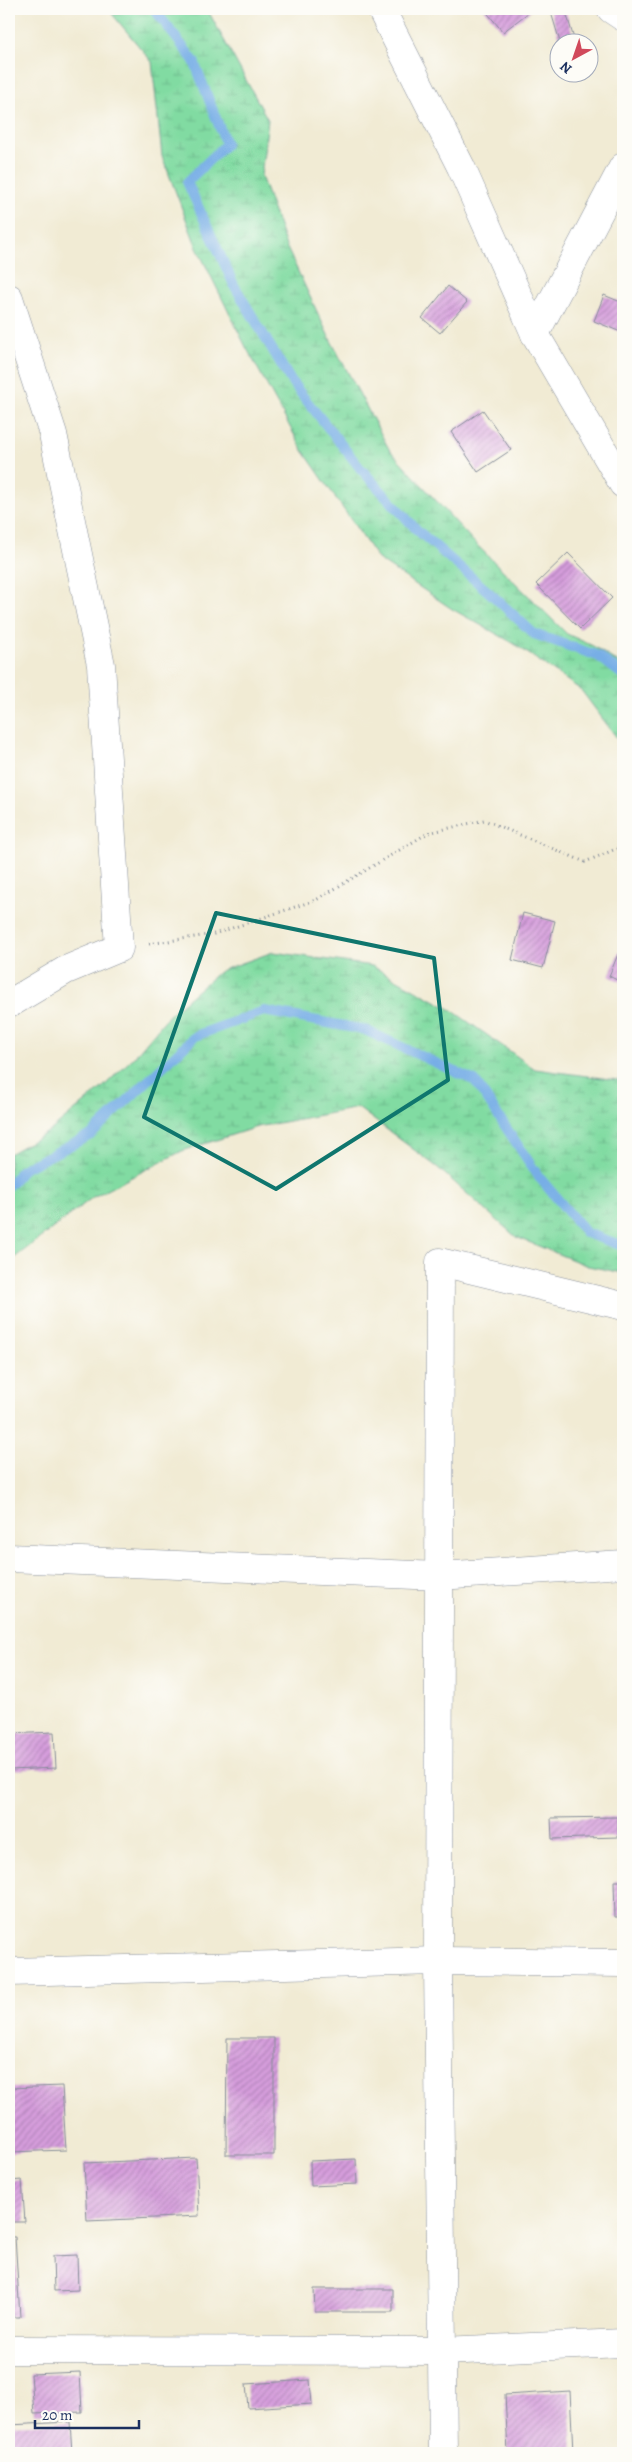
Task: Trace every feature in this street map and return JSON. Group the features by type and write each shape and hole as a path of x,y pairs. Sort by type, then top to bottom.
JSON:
{"street":[{"path":"381,9 460,167 535,334 623,484"},
{"path":"611,9 623,17"},
{"path":"535,334 623,167"},
{"path":"9,298 53,434 101,665 119,948 66,970 9,1004"},
{"path":"443,2453 438,1962 440,1262 623,1306"},
{"path":"9,1558 439,1576 623,1564"},
{"path":"9,1972 438,1962 623,1963"},
{"path":"9,2350 442,2351 623,2344"}],"path":[{"path":"119,948 214,934 316,900 428,833 484,820 585,862 623,846"}],"highlighted area":[{"path":"216,913 434,958 448,1080 276,1189 144,1117"}],"green space":[{"path":"108,9 207,9 268,120 261,176 286,246 329,337 389,449 473,541 567,634 593,646 623,666 623,746 581,690 513,643 452,609 378,559 302,449 246,347 197,248 162,156 152,62"},
{"path":"273,952 372,966 450,1009 535,1069 617,1080 623,1079 623,1273 588,1266 516,1237 437,1167 358,1108 257,1127 182,1151 93,1197 9,1262 9,1154 50,1131 102,1088 134,1057 170,1014 220,971"}],"building":[{"path":"484,9 533,9 503,32"},
{"path":"550,9 565,9 572,32 557,32"},
{"path":"448,286 467,302 440,333 422,318"},
{"path":"604,295 623,303 623,333 594,321"},
{"path":"483,410 511,450 478,472 451,432"},
{"path":"568,553 612,598 580,629 536,584"},
{"path":"523,913 555,921 543,968 512,960"},
{"path":"619,952 623,954 623,983 609,976"},
{"path":"54,1732 56,1768 9,1770 9,1734"},
{"path":"618,1817 618,1837 552,1839 551,1818"},
{"path":"614,1881 623,1881 623,1917 615,1917"},
{"path":"227,2038 274,2038 274,2155 226,2155"},
{"path":"62,2086 66,2150 9,2152 9,2088"},
{"path":"196,2158 199,2216 87,2221 84,2163"},
{"path":"356,2159 357,2184 311,2186 310,2161"},
{"path":"22,2180 25,2222 9,2222 9,2181"},
{"path":"9,2237 15,2237 20,2317 9,2317"},
{"path":"77,2255 78,2290 54,2291 53,2256"},
{"path":"314,2289 393,2289 393,2312 315,2312"},
{"path":"80,2372 82,2412 34,2414 31,2374"},
{"path":"310,2380 312,2404 248,2408 246,2384"},
{"path":"570,2391 573,2453 508,2453 505,2395"},
{"path":"70,2422 72,2453 9,2453 9,2425"}],"waterway":[{"path":"154,9 194,61 226,144 187,182 234,285 291,381 360,468 417,530 534,634 598,656 623,675"},
{"path":"9,1185 23,1169 91,1135 195,1036 264,1011 365,1030 475,1081 539,1177 586,1233 623,1246"}]}
